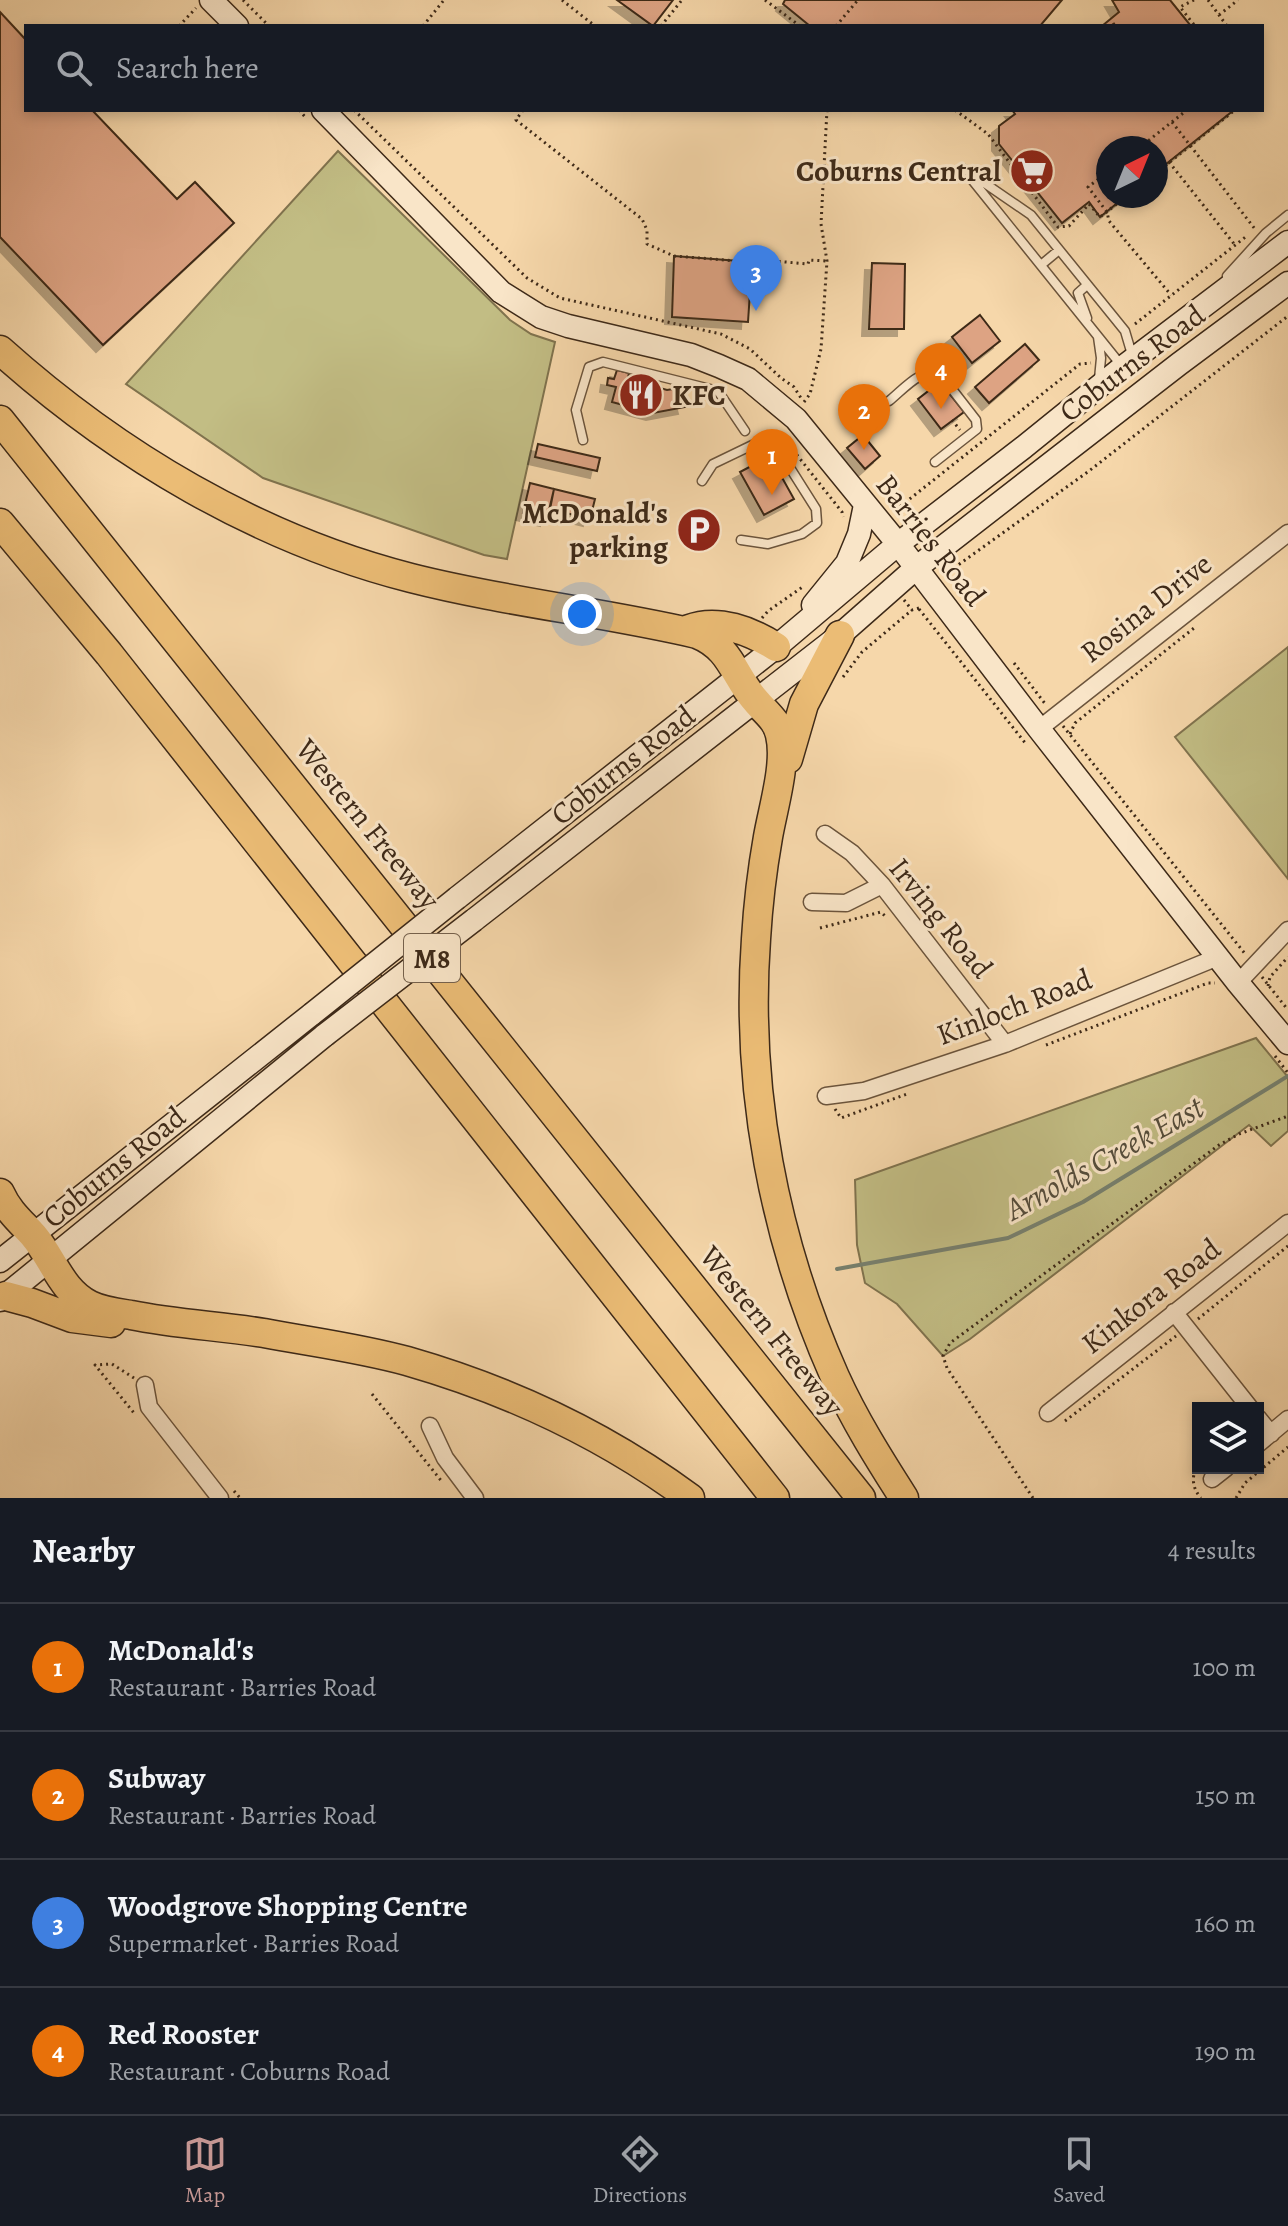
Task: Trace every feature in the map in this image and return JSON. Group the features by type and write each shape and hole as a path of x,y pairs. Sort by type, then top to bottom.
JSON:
{"highway":[{"path":"0,350 73,410 142,459 205,496 272,529 332,553 409,577 462,590 685,631 707,638 732,662 755,701 773,719 781,738 777,792"},
{"name":"Western Freeway","path":"0,420 861,1498"},
{"name":"M8","path":"0,523 109,654 775,1498"},
{"path":"685,631 703,624 727,627 751,634 776,647"},
{"path":"840,635 804,704 777,792 768,836 758,904 753,997 759,1103 781,1222 814,1326 868,1441 904,1498"},
{"path":"0,1193 12,1215 33,1235 71,1291 90,1305 146,1318 347,1348 409,1362 456,1377 540,1410 580,1430 690,1498"},
{"path":"3,1298 32,1303 72,1318 130,1325 146,1318"}],"main road":[{"path":"211,0 235,24"},
{"name":"Barries Road","path":"315,114 501,292 541,317 691,355 748,379 796,419 874,502 916,568 1047,722 1218,957 1288,1043"},
{"name":"Coburns Road","path":"0,1261 809,621 898,544 1203,304 1288,242"},
{"name":"Coburns Road","path":"3,1298 325,1035 840,635 916,568 1288,283"},
{"path":"1128,363 1144,391"},
{"path":"809,621 817,597 847,563 874,502"}],"street":[{"name":"Rosina Drive","path":"1047,722 1288,533"},
{"name":"Irving Road","path":"825,834 852,853 882,885 1005,1044"},
{"path":"812,902 846,903 882,885"},
{"path":"1238,983 1288,930"},
{"name":"Kinloch Road","path":"826,1096 864,1091 1005,1044 1218,957"},
{"name":"Kinkora Road","path":"1048,1413 1288,1223"},
{"path":"1174,1312 1245,1402"},
{"path":"145,1385 149,1407 220,1498"},
{"path":"1264,1439 1288,1419"},
{"path":"430,1426 445,1458 475,1498"},
{"path":"1212,1479 1218,1474"}],"lane":[{"path":"964,169 1031,215 1125,331 1128,363 1098,337 964,169"},
{"name":"Coburns Road","path":"1203,304 1266,233 1288,215"},
{"path":"1041,265 1059,250"},
{"path":"1087,285 1078,293 1090,327"},
{"path":"1098,337 1101,358 1098,388"},
{"path":"583,440 576,410 589,367 603,362 718,391 745,431"},
{"path":"889,401 924,373 933,371 941,375 976,420 977,429 935,462"},
{"path":"702,481 713,464 767,438 773,441 816,509 817,523 802,534 768,544 741,540"}],"path":[{"path":"181,24 205,0"},
{"path":"243,0 267,24"},
{"path":"425,24 444,0"},
{"path":"562,0 593,24"},
{"path":"663,24 682,0"},
{"path":"765,0 797,24"},
{"path":"838,24 858,0"},
{"path":"1176,0 1193,24"},
{"path":"1180,7 1194,0"},
{"path":"1208,0 1226,24"},
{"path":"1219,15 1238,0"},
{"path":"585,24 588,20"},
{"path":"356,112 527,278 560,298 721,334 750,349 794,387 810,412"},
{"path":"522,112 516,120 642,219 647,230 647,244 674,256 763,263 763,260 808,264 809,260 827,261"},
{"path":"804,402 810,394 821,349 827,261 821,224 827,112"},
{"path":"958,112 988,134 1058,227 1069,226 1089,204 1100,217 1112,208"},
{"path":"1154,136 1183,112"},
{"path":"1232,112 1169,162 1235,245"},
{"path":"1125,331 1255,229 1172,122"},
{"path":"1096,181 1088,187 1096,198"},
{"path":"1104,208 1109,221 1171,295"},
{"path":"954,568 1089,471 1288,316"},
{"path":"874,502 897,509 1080,364 1101,358"},
{"path":"793,449 842,512 844,524"},
{"path":"751,634 768,611 807,584"},
{"path":"844,676 862,652 912,610"},
{"path":"1070,735 1075,723 1196,627"},
{"path":"1007,656 1047,722 1070,735 1288,1010"},
{"path":"820,928 881,912 891,924"},
{"path":"1268,986 1270,977 1288,957"},
{"path":"1033,1498 947,1368 943,1356 950,1343 1219,1145 1288,1116"},
{"path":"372,1394 446,1486"},
{"path":"1236,1498 1245,1483 1288,1447"},
{"path":"1193,1474 1194,1490 1201,1498"}],"shaded area":[{"path":"338,151 510,320 531,334 555,342 507,559 484,555 263,478 126,384"},
{"path":"1288,647 1288,879 1175,737"},
{"path":"1256,1038 1288,1077 1288,1131 1271,1146 1249,1125 970,1339 943,1356 897,1304 865,1283 857,1245 855,1180"}],"building":[{"path":"617,0 673,0 655,24"},
{"path":"785,0 1062,0 1042,24 808,24 783,4"},
{"path":"1112,0 1170,0 1189,24 1104,24 1119,12"},
{"path":"0,12 24,38 24,112 94,112 177,199 195,182 234,223 103,345 0,237"},
{"name":"Coburns Central","path":"1014,112 1231,112 1168,162 1168,136 1096,136 1096,208 1111,208 1100,217 1089,202 1062,223 999,144 999,126 1015,114"},
{"path":"674,256 752,262 748,322 672,317"},
{"path":"872,263 905,264 904,329 869,329"},
{"path":"980,315 1000,341 972,363 952,337"},
{"path":"1025,344 1039,360 989,403 975,387"},
{"path":"617,370 629,373 627,382 639,384 640,376 654,380 653,386 667,390 680,388 685,407 653,413 612,402 616,387 607,385 608,378 614,379"},
{"path":"940,382 964,412 941,429 918,399"},
{"path":"863,435 880,456 865,469 847,448"},
{"path":"538,444 600,458 597,471 535,457"},
{"path":"770,456 794,499 764,515 740,472"},
{"path":"530,483 554,489 547,519 523,513"},
{"path":"554,489 595,499 590,519 550,509"}],"waterway":[{"name":"Arnolds Creek East","path":"837,1269 1008,1238 1083,1202 1288,1076"}],"place":[{"name":"Coburns Central","path":"1032,171"},
{"name":"Woodgrove Shopping Centre","path":"756,311"},
{"name":"KFC","path":"641,395"},
{"name":"Red Rooster","path":"941,409"},
{"name":"Subway","path":"864,450"},
{"name":"McDonald's","path":"772,495"},
{"name":"McDonald's parking","path":"699,530"}]}
